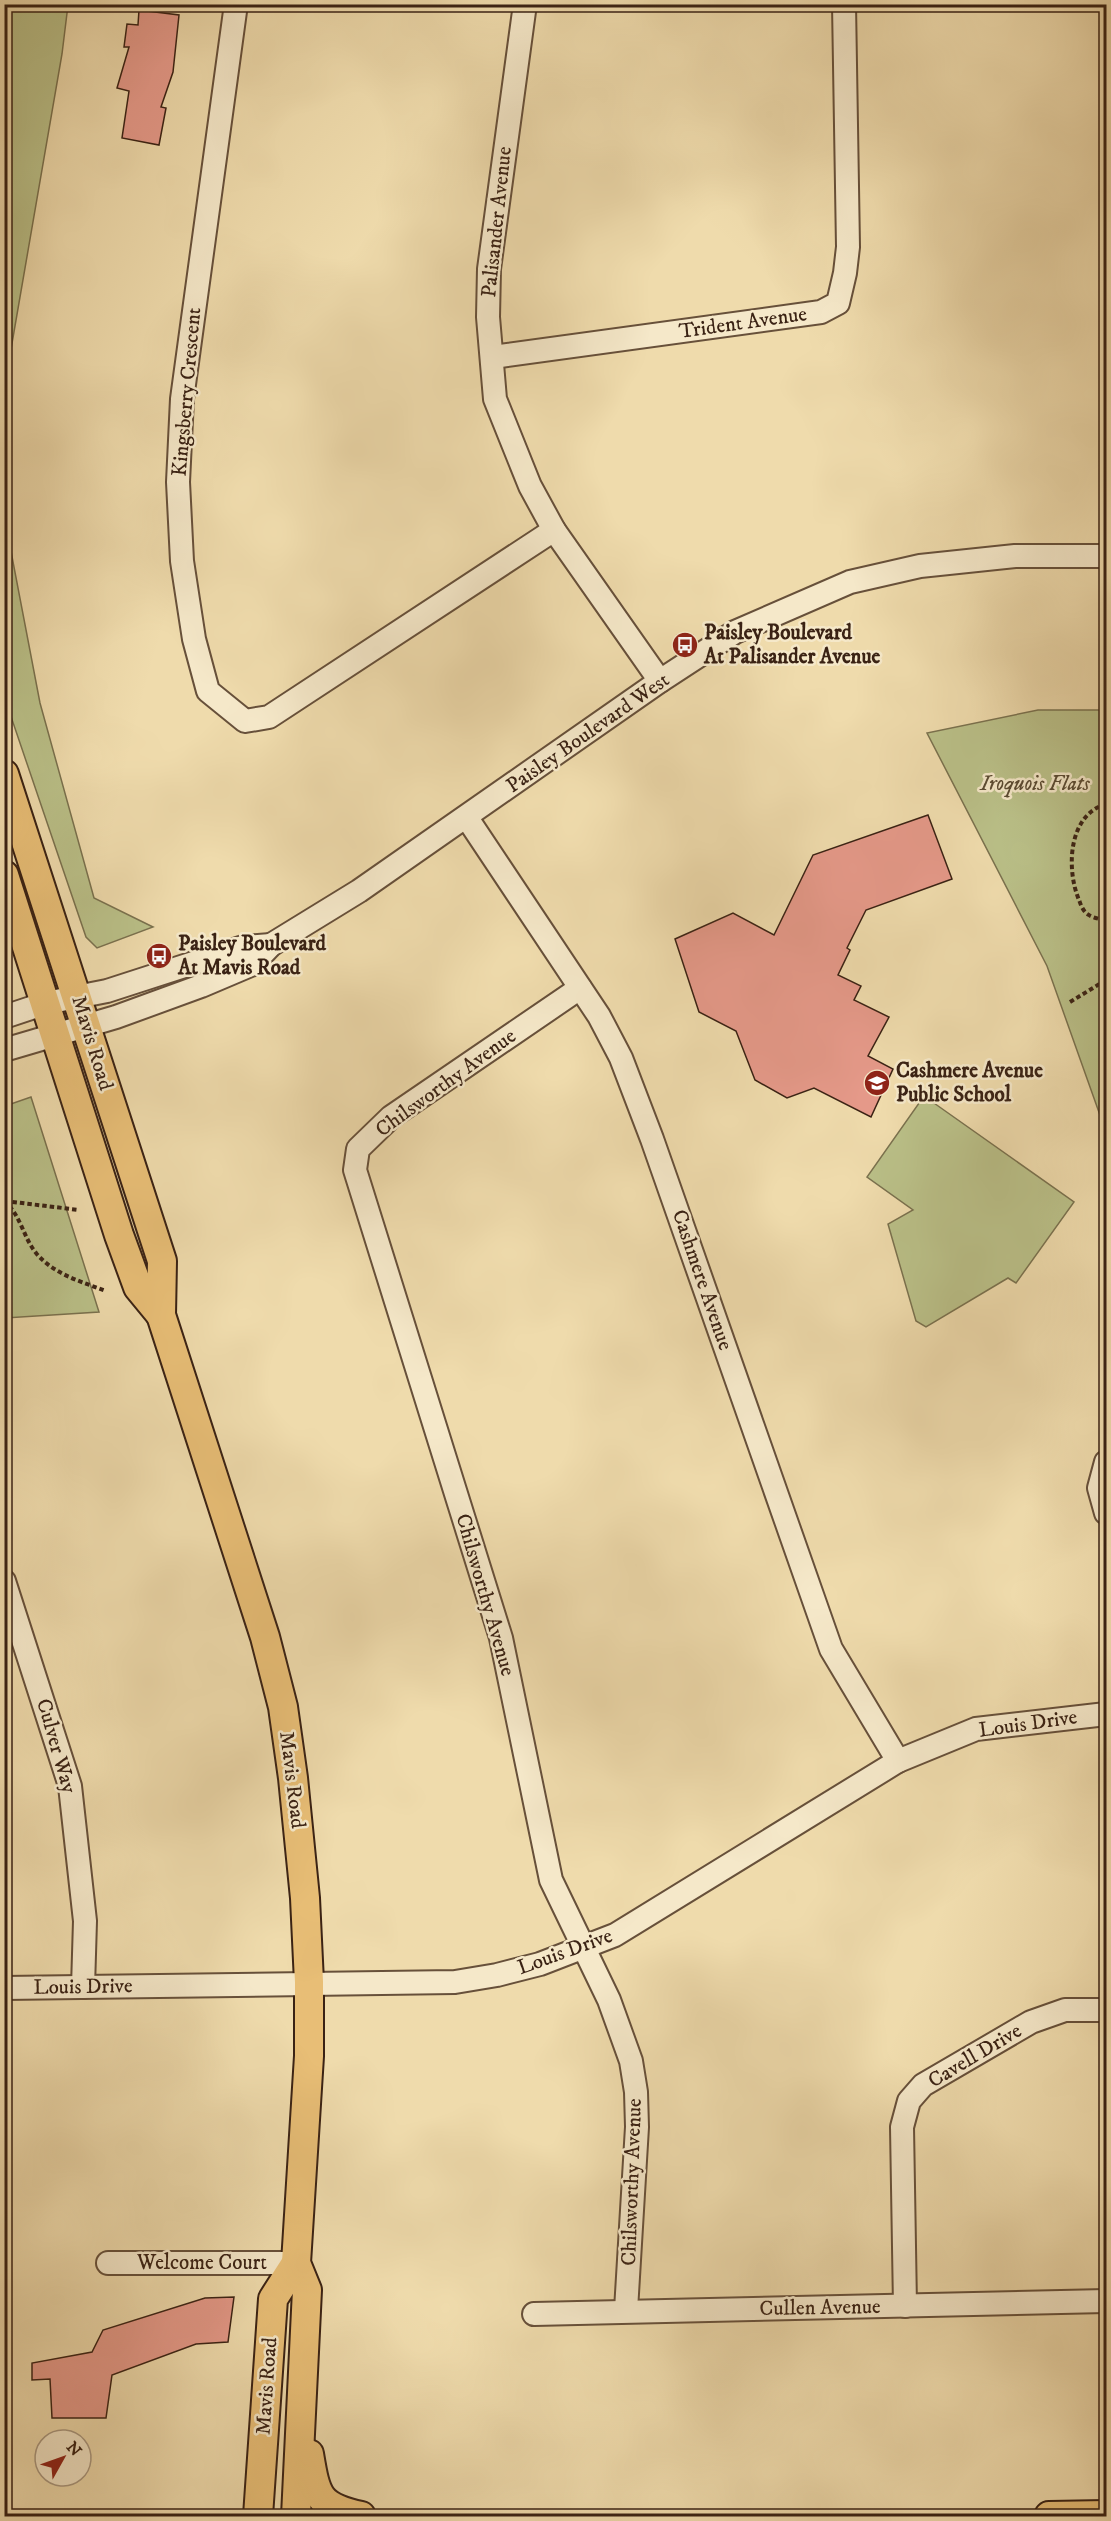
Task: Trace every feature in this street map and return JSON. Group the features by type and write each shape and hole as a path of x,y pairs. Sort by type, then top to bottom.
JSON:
{"main road":[{"name":"Mavis Road","path":"4,774 87,1024 139,1196 162,1261 161,1315 265,1637 283,1707 293,1778 305,1898 309,1982 309,2056 296,2263 307,2290 296,2517"},
{"name":"Mavis Road","path":"4,875 118,1235 138,1287 161,1315"},
{"name":"Mavis Road","path":"258,2517 273,2299 296,2263"},
{"path":"301,2409 311,2470 320,2496 334,2510 361,2517"},
{"path":"1049,2517 1107,2515"}],"street":[{"name":"Kingsberry Crescent","path":"236,4 182,399 178,482 184,572 194,639 208,691 245,721 269,717 554,530"},
{"name":"Palisander Avenue","path":"525,4 489,269 488,317 495,399 530,486 554,530 660,681"},
{"name":"Trident Avenue","path":"493,357 821,312 838,303 848,247 844,4"},
{"name":"Paisley Boulevard West","path":"4,1050 54,1033 116,1017 201,987 253,964 271,945 330,910 467,818 660,681 735,632 850,582 920,566 1015,556 1107,556"},
{"name":"Cashmere Avenue","path":"467,818 599,1016 621,1058 652,1139 831,1649 898,1761"},
{"name":"Paisley Boulevard West","path":"4,1017 46,1003 107,991 243,947 271,945"},
{"name":"Chilsworthy Avenue","path":"580,988 392,1117 358,1149 355,1170 501,1638 551,1880 609,2000 631,2061 636,2092 637,2127 626,2310"},
{"path":"1107,1462 1099,1488 1107,1513"},
{"name":"Culver Way","path":"4,1581 70,1786 85,1921 84,1987"},
{"name":"Louis Drive","path":"4,1988 309,1982 455,1982 497,1975 540,1964 615,1935 898,1761 976,1730 1107,1714"},
{"name":"Cavell Drive","path":"905,2306 902,2127 909,2101 924,2085 1031,2022 1065,2010 1107,2010"},
{"name":"Welcome Court","path":"108,2263 296,2263"},
{"name":"Cullen Avenue","path":"534,2314 626,2310 1107,2301"}],"path":[{"path":"1107,804 1098,807 1081,823 1074,838 1071,868 1074,888 1082,908 1088,915 1107,921"},
{"path":"1070,1002 1107,980"},
{"path":"4,1201 79,1210"},
{"path":"4,1201 13,1208 36,1253 58,1272 106,1291"}],"green space":[{"path":"4,5 68,5 62,54 6,378 9,541 40,703 94,898 153,927 97,948 86,937 5,699"},
{"name":"Iroquois Flats","path":"1038,710 1106,710 1106,1132 1047,966 927,733"},
{"path":"924,1096 1074,1202 1016,1283 1008,1278 926,1327 916,1321 888,1224 913,1210 867,1177"},
{"path":"31,1097 99,1312 5,1318 5,1106"}],"building":[{"path":"139,10 179,15 173,72 161,107 166,108 159,145 122,138 129,91 117,88 129,47 124,47 127,24 138,25"},
{"path":"928,815 952,879 866,910 847,948 850,950 838,975 861,986 854,1000 889,1017 868,1056 893,1069 871,1117 814,1088 787,1098 755,1080 736,1031 699,1012 675,939 733,913 774,935 813,855"},
{"path":"234,2297 228,2342 196,2344 112,2375 106,2418 52,2418 50,2379 32,2380 32,2363 92,2352 103,2330 205,2298"}],"place":[{"name":"Paisley Boulevard At Palisander Avenue","path":"685,645"},
{"name":"Paisley Boulevard At Mavis Road","path":"159,956"},
{"name":"Cashmere Avenue Public School","path":"877,1083"}]}
